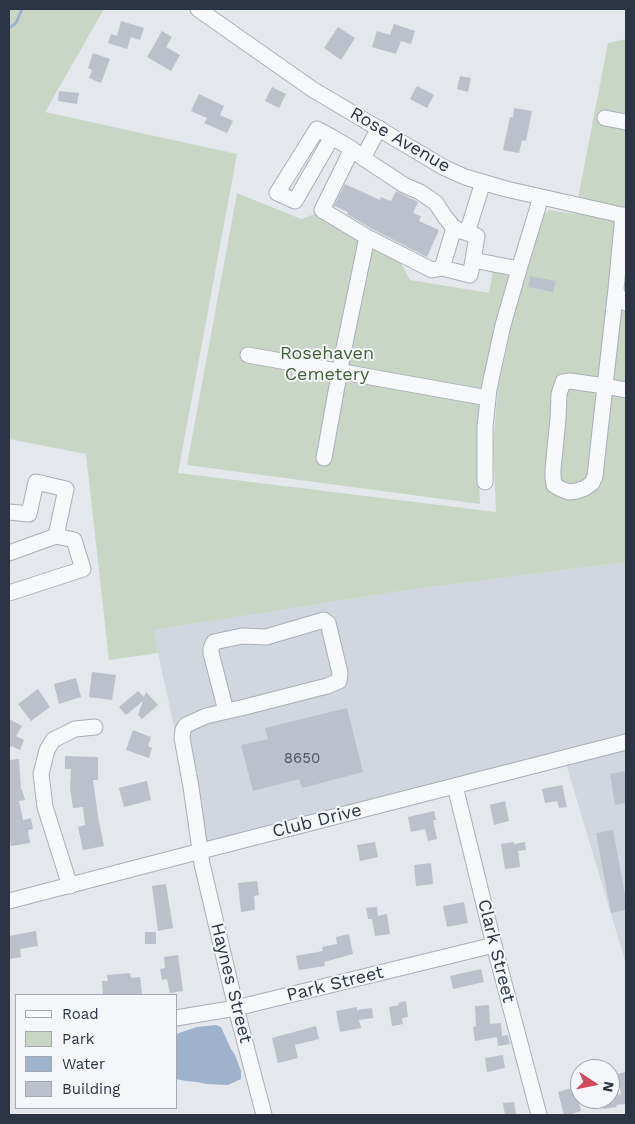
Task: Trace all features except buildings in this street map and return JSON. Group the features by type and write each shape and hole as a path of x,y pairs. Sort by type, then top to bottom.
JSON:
{"street":[{"name":"Rose Avenue","path":"198,9 312,89 443,167 506,189 625,215"},
{"path":"605,118 626,122"},
{"path":"332,137 357,153 404,185 420,192 436,203 445,218 460,231 477,236 470,275 442,268 432,270 322,210 357,153 379,128"},
{"path":"442,268 483,182"},
{"path":"485,482 485,427 489,389 519,269 541,196"},
{"path":"625,215 616,289 605,386 595,476 592,483 577,491 570,492 554,485 552,477 559,394 564,382 570,381 605,386 626,390"},
{"path":"324,458 367,236"},
{"path":"473,260 519,269"},
{"path":"616,289 618,296 626,303"},
{"path":"248,355 488,398"},
{"path":"9,512 28,514 36,482 66,489 56,536"},
{"path":"9,553 56,536 74,540 83,569 9,593"},
{"path":"326,621 329,625 340,678 336,683 226,711 211,653 214,642 242,636 266,637 308,624 326,621"},
{"name":"Haynes Street","path":"226,711 206,716 190,723 183,730 182,738 202,864 236,1008 264,1115"},
{"path":"70,886 45,807 42,774 46,750 53,740 75,729 94,727"},
{"name":"Club Drive","path":"9,901 626,742"},
{"name":"Clark Street","path":"454,786 539,1115"},
{"name":"Park Street","path":"178,1018 236,1008 494,945"}],"shaded area":[{"path":"626,562 626,964 564,757 201,851 153,630 414,589"}],"green space":[{"path":"9,9 104,9 45,112 237,154 178,473 496,512 493,446 498,388 515,309 542,216 549,210 575,214 608,43 626,39 626,562 414,589 154,630 158,653 109,660 86,454 9,439"},
{"name":"Rosehaven Cemetery","path":"237,193 301,219 315,214 396,255 410,280 489,293 493,271 513,274 479,483 480,504 187,465"}],"water":[{"path":"216,1025 221,1027 235,1055 241,1071 241,1079 228,1085 178,1079 178,1033 197,1027"}],"waterway":[{"path":"9,28 16,23 22,9"}]}
